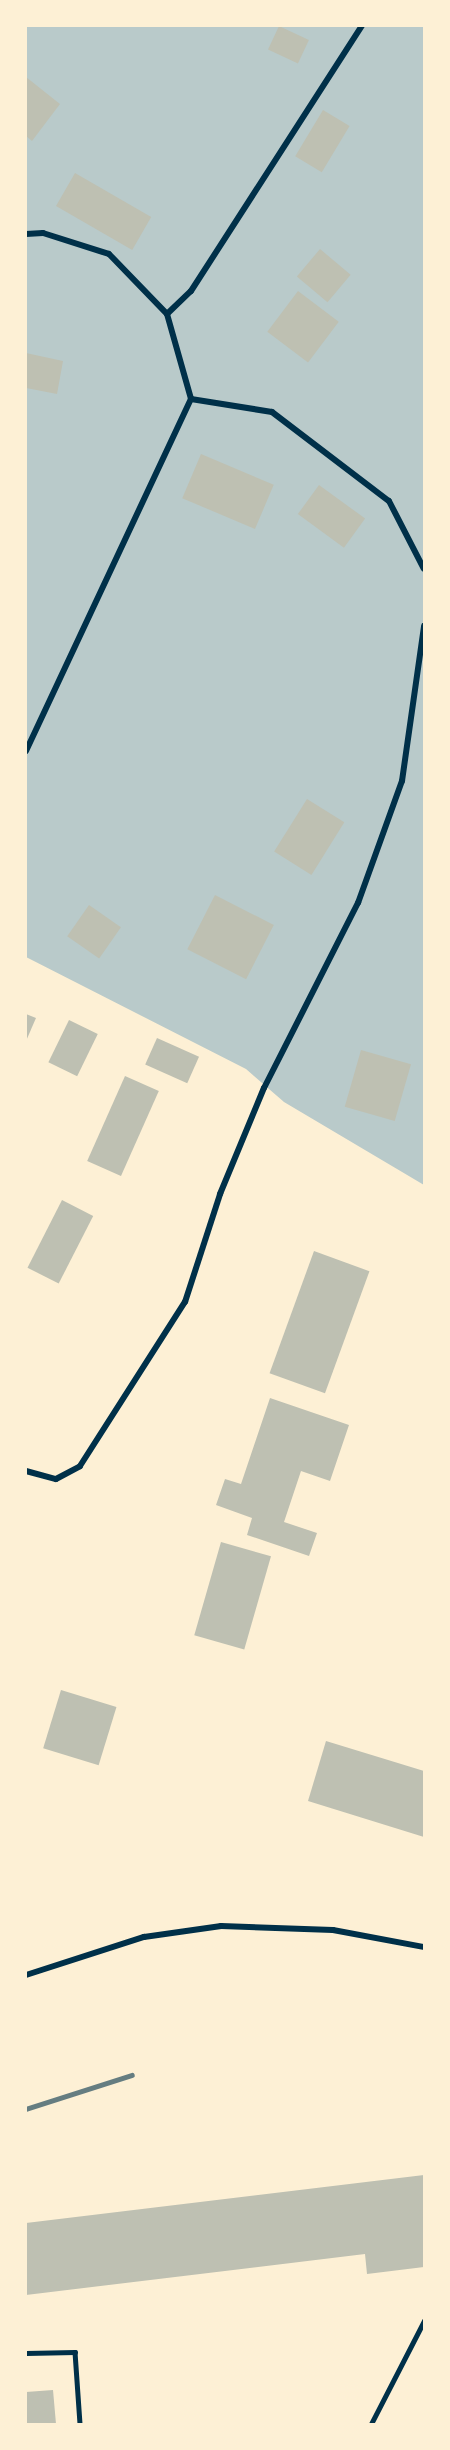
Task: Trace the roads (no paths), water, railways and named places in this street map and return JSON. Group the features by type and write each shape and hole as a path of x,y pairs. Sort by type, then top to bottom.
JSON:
{"street":[{"path":"167,314 191,291 362,26"},
{"path":"26,234 43,233 109,254 167,314 191,399 26,751"},
{"path":"191,399 272,412 389,501 424,569"},
{"path":"26,1471 56,1479 80,1466 185,1302 220,1194 264,1088 358,903 402,781 424,626"},
{"path":"26,1975 144,1937 221,1926 333,1930 424,1947"}],"lane":[{"path":"371,2424 424,2321"},
{"path":"26,2353 75,2352 80,2424"}],"railway":[{"path":"26,2109 132,2075"}]}
